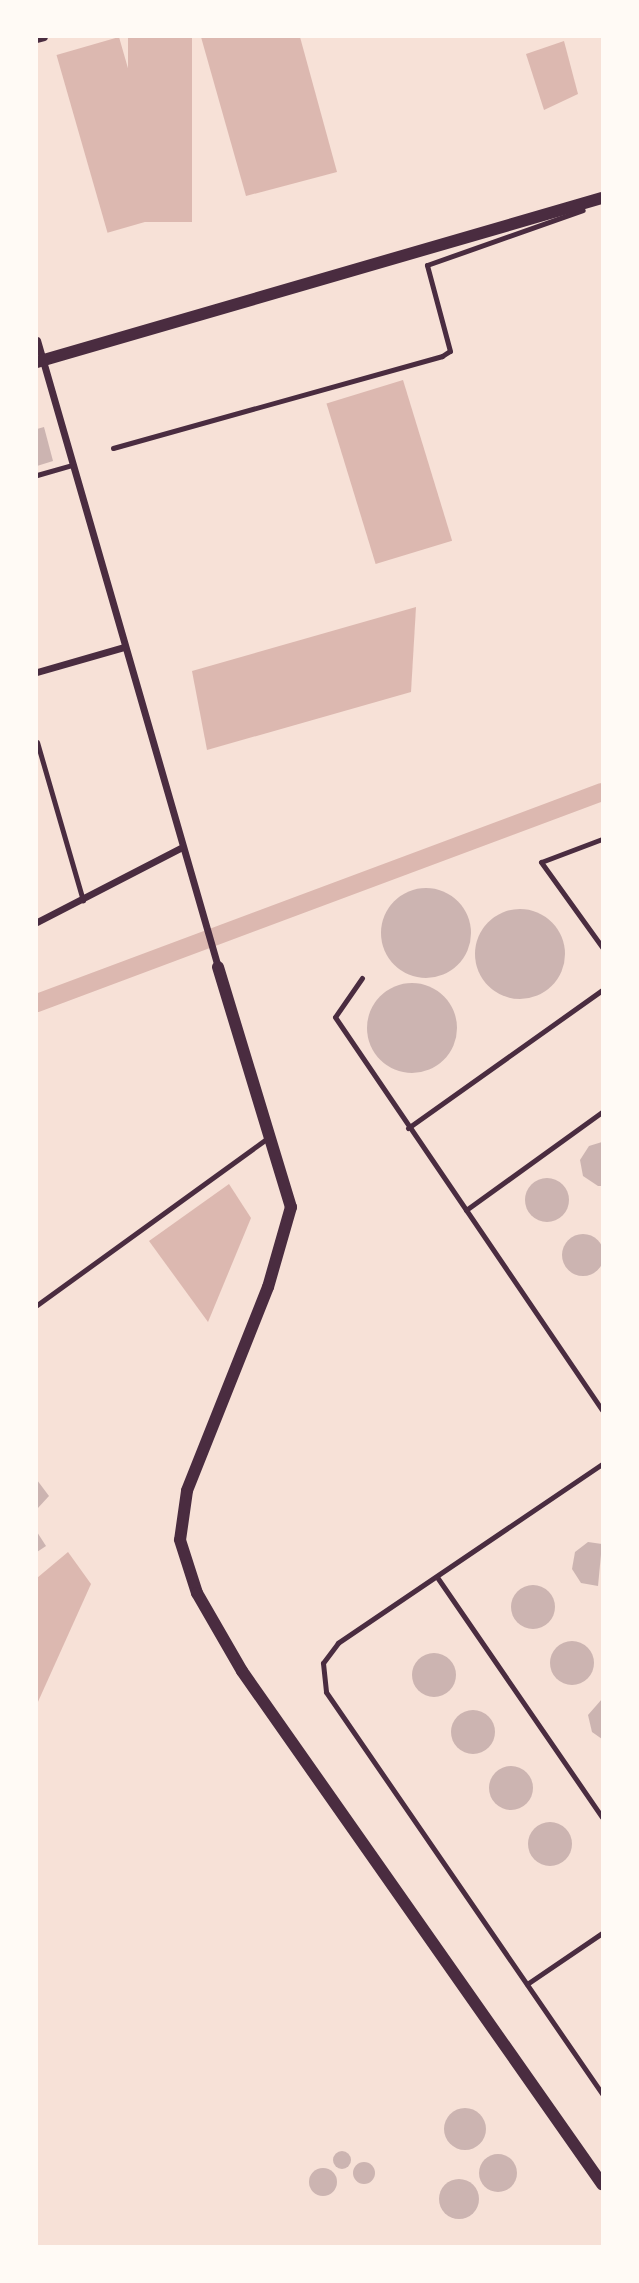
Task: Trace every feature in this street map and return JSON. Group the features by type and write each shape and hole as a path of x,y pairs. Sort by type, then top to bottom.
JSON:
{"street":[{"path":"37,39 44,37"},
{"path":"40,362 602,201"},
{"path":"37,340 40,362 181,847 273,1134 291,1207 268,1287 187,1491 180,1540 197,1593 242,1671 602,2184"},
{"path":"37,672 124,647"},
{"path":"37,922 181,847"}],"lane":[{"path":"113,448 442,356 450,351 427,265 602,201"},
{"path":"37,475 72,465"},
{"path":"37,743 83,900"},
{"path":"602,839 541,862 602,947"},
{"path":"362,978 335,1017 602,1410"},
{"path":"408,1128 602,990"},
{"path":"466,1210 602,1112"},
{"path":"37,1305 273,1134"},
{"path":"602,1464 338,1643 323,1663 326,1692 602,2094"},
{"path":"437,1577 602,1817"},
{"path":"527,1984 602,1933"}],"shaded area":[{"path":"119,37 170,215 108,233 57,55"},
{"path":"128,37 192,37 192,222 128,222"},
{"path":"201,37 300,37 337,172 246,196"},
{"path":"564,41 578,94 544,110 526,54"},
{"path":"403,380 452,541 376,564 326,403"},
{"path":"416,607 411,692 207,750 192,671"},
{"path":"229,1184 251,1218 208,1322 149,1241"},
{"path":"68,1552 91,1584 37,1704 37,1578"}],"building":[{"path":"44,427 53,461 37,466 37,429"},
{"path":"426,888 443,892 458,901 467,916 471,933 467,950 458,965 443,974 426,978 409,974 394,965 385,950 381,933 385,916 394,901 409,892"},
{"path":"520,909 537,913 552,922 561,937 565,954 561,971 552,986 537,995 520,999 503,995 488,986 479,971 475,954 479,937 488,922 503,913"},
{"path":"412,983 429,987 444,996 453,1011 457,1028 453,1045 444,1060 429,1069 412,1073 395,1069 380,1060 371,1045 367,1028 371,1011 380,996 395,987"},
{"path":"602,1142 602,1186 598,1186 583,1176 580,1160 589,1146"},
{"path":"547,1178 562,1185 569,1200 562,1215 547,1222 532,1215 525,1200 532,1185"},
{"path":"583,1234 598,1240 604,1255 598,1270 583,1276 568,1270 562,1255 568,1240"},
{"path":"37,1480 49,1496 37,1509"},
{"path":"37,1532 46,1546 37,1552"},
{"path":"588,1542 602,1544 598,1586 581,1583 572,1569 575,1552"},
{"path":"533,1585 548,1592 555,1607 548,1622 533,1629 518,1622 511,1607 518,1592"},
{"path":"572,1641 587,1648 594,1663 587,1678 572,1685 557,1678 550,1663 557,1648"},
{"path":"434,1653 449,1660 456,1675 449,1690 434,1697 419,1690 412,1675 419,1660"},
{"path":"602,1699 602,1739 592,1732 588,1715"},
{"path":"473,1710 488,1717 495,1732 488,1747 473,1754 458,1747 451,1732 458,1717"},
{"path":"511,1766 526,1773 533,1788 526,1803 511,1810 496,1803 489,1788 496,1773"},
{"path":"550,1822 565,1829 572,1844 565,1859 550,1866 535,1859 528,1844 535,1829"},
{"path":"465,2108 480,2114 486,2129 480,2144 465,2150 450,2144 444,2129 450,2114"},
{"path":"342,2151 348,2154 351,2160 348,2166 342,2169 336,2166 333,2160 336,2154"},
{"path":"498,2154 512,2159 517,2173 512,2187 498,2192 484,2187 479,2173 484,2159"},
{"path":"364,2162 372,2165 375,2173 372,2181 364,2184 356,2181 353,2173 356,2165"},
{"path":"323,2168 333,2172 337,2182 333,2192 323,2196 313,2192 309,2182 313,2172"},
{"path":"459,2179 467,2180 473,2185 478,2191 478,2207 473,2213 467,2218 459,2219 451,2218 445,2213 440,2207 439,2199 440,2191 445,2185 451,2180"}],"waterway":[{"path":"37,1003 602,792"}]}
